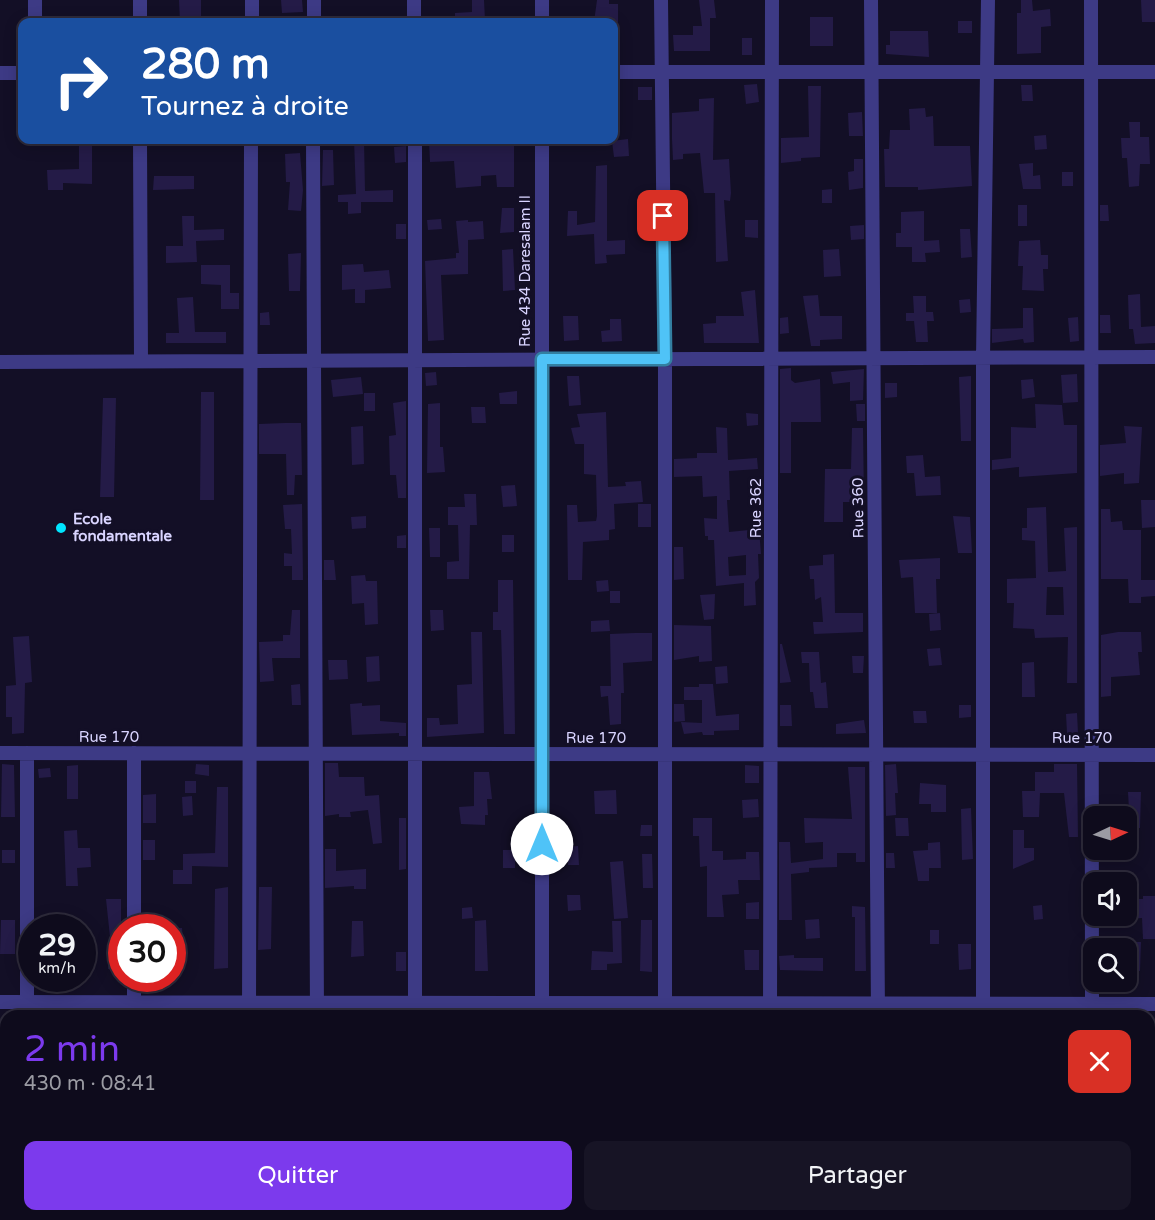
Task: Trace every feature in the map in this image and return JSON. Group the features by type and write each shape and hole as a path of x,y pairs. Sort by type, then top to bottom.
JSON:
{"street":[{"path":"35,0 35,18"},
{"path":"140,0 140,18"},
{"path":"252,0 252,18"},
{"path":"314,0 314,18"},
{"path":"414,0 414,18"},
{"path":"542,0 542,18"},
{"path":"661,0 660,72 665,359 666,1009"},
{"name":"Rue 362","path":"770,1009 772,0"},
{"name":"Rue 360","path":"871,0 878,1009"},
{"path":"983,1009 985,755 983,358 989,72 988,0"},
{"path":"1091,0 1092,1009"},
{"path":"618,72 1155,72"},
{"path":"0,73 18,73"},
{"path":"140,144 141,361"},
{"path":"249,1009 251,144"},
{"path":"313,144 317,1009"},
{"path":"415,144 415,1009"},
{"name":"Rue 434 Daresalam II","path":"542,144 542,1009"},
{"path":"0,362 1155,357"},
{"name":"Rue 170","path":"0,753 1155,755"},
{"path":"27,753 27,1009"},
{"path":"134,753 134,914"},
{"path":"134,992 134,1009"},
{"path":"0,1002 27,1009 1092,1009 1155,1004"}],"building":[{"path":"179,0 201,0 201,18 180,18"},
{"path":"281,0 302,0 303,12 282,13"},
{"path":"472,0 484,0 485,18 455,18 455,13 472,12"},
{"path":"597,0 609,0 609,4 618,4 618,18 595,18"},
{"path":"699,0 714,0 716,18 710,18 710,51 674,51 673,35 693,35 693,26 702,26"},
{"path":"1021,0 1032,0 1033,11 1050,9 1051,26 1041,27 1041,53 1017,54 1017,13 1021,13"},
{"path":"1141,0 1155,0 1155,22 1142,22"},
{"path":"810,17 833,17 833,46 810,46"},
{"path":"958,21 972,21 972,33 958,33"},
{"path":"890,31 928,31 929,57 886,54 886,45 890,45"},
{"path":"742,38 752,38 752,55 742,55"},
{"path":"757,84 759,102 746,104 744,85"},
{"path":"1021,85 1032,85 1033,101 1022,101"},
{"path":"808,86 821,86 820,157 801,158 801,161 781,163 781,138 809,137"},
{"path":"638,87 652,87 652,100 638,100"},
{"path":"714,98 713,160 729,159 731,193 730,201 724,200 728,261 716,262 715,193 704,193 700,153 683,154 683,159 673,160 672,139 672,113 699,111 699,99"},
{"path":"925,108 926,117 933,116 934,146 970,146 972,186 918,190 918,187 885,187 884,149 889,149 890,130 910,130 909,109"},
{"path":"862,112 863,136 849,136 848,113"},
{"path":"1129,122 1140,122 1140,137 1149,137 1150,164 1140,164 1139,186 1129,187 1127,158 1122,158 1121,138 1130,138"},
{"path":"1046,135 1047,149 1035,150 1034,136"},
{"path":"628,139 629,156 614,157 612,144 618,144 618,140"},
{"path":"79,144 92,144 92,184 63,183 63,190 48,190 47,170 79,169"},
{"path":"354,144 364,144 365,191 393,190 393,202 361,202 361,213 348,214 348,202 338,202 338,195 356,194"},
{"path":"429,144 514,144 514,187 497,187 496,175 481,176 481,186 456,188 454,161 430,162"},
{"path":"406,146 406,162 395,163 394,147"},
{"path":"323,150 333,150 334,185 322,186"},
{"path":"300,153 303,190 301,211 288,210 290,182 286,182 285,154"},
{"path":"854,159 863,159 863,188 849,190 848,172 854,171"},
{"path":"1033,163 1033,176 1040,175 1041,189 1023,189 1019,164"},
{"path":"607,165 607,241 625,240 625,254 606,255 607,263 595,264 594,234 567,236 568,211 577,211 577,225 595,222 596,166"},
{"path":"1062,172 1073,172 1073,186 1062,186"},
{"path":"154,176 194,176 194,189 153,190"},
{"path":"832,189 832,203 822,203 822,190"},
{"path":"638,196 651,196 651,232 638,232"},
{"path":"1018,205 1027,205 1027,226 1018,226"},
{"path":"1100,205 1108,205 1109,221 1100,221"},
{"path":"502,208 514,208 514,232 500,233"},
{"path":"924,211 924,241 939,240 940,252 925,253 926,262 912,262 912,247 896,247 896,233 901,233 901,212"},
{"path":"182,216 194,216 194,230 224,229 224,240 196,241 197,262 166,263 166,246 183,246"},
{"path":"441,219 442,229 428,230 427,220"},
{"path":"468,220 468,222 483,221 484,239 468,240 468,274 441,275 444,340 428,341 425,261 456,258 456,253 459,253 456,221"},
{"path":"745,220 758,220 758,238 745,237"},
{"path":"396,224 406,224 406,239 396,239"},
{"path":"864,225 864,239 851,240 850,226"},
{"path":"673,226 682,226 683,239 673,239"},
{"path":"960,229 970,229 972,257 961,258"},
{"path":"1040,240 1041,255 1048,255 1048,269 1043,269 1044,291 1022,290 1023,266 1018,266 1019,241"},
{"path":"513,249 515,290 503,291 502,250"},
{"path":"839,249 841,276 824,277 823,250"},
{"path":"301,253 300,291 289,291 288,254"},
{"path":"363,264 364,272 389,270 391,288 365,290 365,303 355,303 355,289 342,290 342,265"},
{"path":"201,265 230,265 230,293 239,293 239,309 221,309 221,285 201,284"},
{"path":"755,290 759,343 704,343 703,324 716,323 716,316 744,316 741,292"},
{"path":"1140,294 1141,327 1155,326 1155,343 1135,344 1133,329 1129,329 1128,295"},
{"path":"818,295 820,316 842,316 842,339 820,340 820,346 811,346 803,296"},
{"path":"913,296 926,296 926,312 933,312 934,321 927,321 928,342 916,342 914,321 906,321 906,313 914,313"},
{"path":"193,297 195,332 226,332 226,343 166,343 166,333 179,333 177,298"},
{"path":"970,299 971,312 960,313 959,300"},
{"path":"1023,308 1033,308 1034,342 1024,343 1023,339 992,343 992,329 1023,328"},
{"path":"269,312 270,325 260,325 260,313"},
{"path":"1100,315 1110,315 1111,333 1100,333"},
{"path":"563,316 578,316 579,340 564,341"},
{"path":"788,317 789,333 780,334 780,318"},
{"path":"1078,317 1079,341 1070,342 1068,318"},
{"path":"610,319 621,319 622,341 602,342 601,331 610,330"},
{"path":"791,368 791,380 795,383 820,379 821,422 791,422 791,473 780,473 780,369"},
{"path":"864,369 863,400 850,401 850,382 833,384 831,372"},
{"path":"436,372 437,385 426,386 425,373"},
{"path":"1077,374 1078,402 1063,403 1061,375"},
{"path":"567,376 579,376 581,405 569,406"},
{"path":"971,376 971,441 961,441 959,377"},
{"path":"361,377 363,394 333,397 331,380"},
{"path":"1033,379 1035,397 1022,399 1021,380"},
{"path":"885,383 897,383 897,397 885,398"},
{"path":"517,391 517,404 500,404 499,393"},
{"path":"201,392 214,392 214,500 200,500"},
{"path":"364,393 375,393 375,411 364,411"},
{"path":"103,398 116,398 114,497 100,497"},
{"path":"406,401 406,498 398,498 396,475 390,475 389,436 396,435 393,403"},
{"path":"440,403 440,447 443,447 445,472 427,473 428,404"},
{"path":"856,404 865,404 865,421 857,421"},
{"path":"1035,404 1062,405 1064,425 1077,425 1077,473 1019,477 1019,467 992,470 992,460 1011,458 1011,427 1036,428"},
{"path":"471,407 485,407 486,423 472,423"},
{"path":"606,412 608,487 626,486 625,482 641,481 643,502 614,504 615,529 609,530 609,540 583,542 582,580 568,580 567,505 577,505 578,522 596,521 597,516 596,475 584,474 584,444 575,444 571,428 580,427 577,414"},
{"path":"746,413 758,414 758,425 747,426"},
{"path":"301,423 302,475 295,475 294,495 287,495 286,454 259,454 259,424"},
{"path":"363,426 364,464 352,465 351,427"},
{"path":"1124,426 1142,427 1139,483 1124,484 1124,473 1100,476 1100,445 1126,443"},
{"path":"716,427 727,428 728,460 757,458 758,469 729,471 730,500 727,500 729,532 759,529 761,554 758,554 759,578 755,582 756,605 744,606 744,583 716,586 714,540 708,540 708,536 705,536 704,518 717,519 717,496 703,497 702,476 674,477 674,459 697,458 697,453 717,453","holes":["746,555 746,575 729,576 728,557"]},
{"path":"852,428 863,428 864,502 843,502 843,522 824,522 825,469 851,469"},
{"path":"923,455 925,477 940,476 941,495 916,496 914,473 907,473 906,456"},
{"path":"515,485 517,506 503,507 501,486"},
{"path":"464,494 476,494 477,525 470,525 469,579 447,579 447,562 459,561 458,525 448,525 448,507 465,507"},
{"path":"1141,500 1155,500 1155,527 1142,528"},
{"path":"302,504 303,580 292,580 292,566 284,566 284,553 292,554 291,529 285,529 283,505"},
{"path":"638,504 651,504 651,527 638,527"},
{"path":"1046,507 1048,572 1066,571 1064,528 1077,527 1077,683 1067,683 1068,637 1035,638 1034,629 1013,628 1014,603 1007,603 1007,579 1036,578 1035,541 1022,540 1022,528 1027,528 1027,508","holes":["1047,587 1063,587 1064,615 1046,615"]},
{"path":"1101,509 1110,509 1111,522 1122,521 1123,530 1141,530 1141,580 1155,580 1155,596 1141,597 1141,603 1129,603 1128,579 1101,579"},
{"path":"366,516 366,528 352,529 351,517"},
{"path":"953,516 970,517 972,553 958,553"},
{"path":"429,528 440,528 440,557 430,557"},
{"path":"406,535 406,548 397,548 397,536"},
{"path":"502,535 514,535 514,552 502,552"},
{"path":"674,547 683,547 684,579 674,580"},
{"path":"834,554 835,613 863,613 863,632 814,634 813,622 823,622 821,597 815,600 814,579 810,579 809,566 823,565 823,555"},
{"path":"940,558 940,579 936,579 937,613 915,613 913,577 901,578 899,560"},
{"path":"324,560 334,560 336,580 324,580"},
{"path":"365,575 366,581 377,581 378,624 365,625 364,603 352,604 351,576"},
{"path":"498,580 513,580 515,734 504,734 501,630 493,630 493,612 498,612"},
{"path":"608,580 609,591 597,592 596,581"},
{"path":"610,591 620,591 620,603 610,603"},
{"path":"715,594 714,619 704,620 700,595"},
{"path":"292,610 300,610 300,658 272,658 274,681 260,682 259,642 283,641 283,635 290,635"},
{"path":"430,610 443,610 444,630 431,631"},
{"path":"940,613 941,630 930,631 929,614"},
{"path":"609,620 610,631 591,632 591,621"},
{"path":"674,625 711,626 712,661 699,662 699,656 674,660"},
{"path":"471,632 482,632 484,733 427,737 427,718 439,718 440,725 458,724 457,685 472,684"},
{"path":"1141,632 1142,652 1138,652 1140,675 1111,677 1111,696 1101,697 1101,635"},
{"path":"652,633 652,661 623,663 624,693 621,693 621,724 610,725 608,696 601,697 600,686 611,686 610,634"},
{"path":"29,636 32,682 25,683 24,733 12,734 12,717 6,717 6,686 16,685 13,637"},
{"path":"780,644 782,644 791,682 780,683"},
{"path":"940,648 942,665 929,666 927,649"},
{"path":"801,652 819,652 821,683 826,682 828,708 815,708 813,692 810,692 809,663 802,663"},
{"path":"379,656 380,681 367,682 366,657"},
{"path":"852,656 864,656 863,673 853,673"},
{"path":"328,660 347,660 348,679 329,680"},
{"path":"1034,662 1035,697 1022,697 1022,663"},
{"path":"727,666 728,683 716,684 715,667"},
{"path":"300,684 301,705 292,705 291,685"},
{"path":"699,684 713,684 716,716 739,714 739,730 714,731 714,735 703,735 702,732 684,734 681,722 702,723 702,700 684,700 684,687 699,687"},
{"path":"362,703 362,706 380,705 380,721 406,723 406,736 399,736 399,733 352,735 350,704"},
{"path":"674,704 684,704 685,721 674,722"},
{"path":"780,705 791,705 792,726 780,726"},
{"path":"959,705 971,705 971,717 959,718"},
{"path":"913,711 926,711 927,723 914,723"},
{"path":"1077,713 1078,733 1067,733 1066,714"},
{"path":"864,720 866,733 836,734 836,724"},
{"path":"325,763 338,763 339,777 364,777 365,796 379,795 382,843 373,844 368,810 350,812 351,817 339,817 339,814 325,816"},
{"path":"2,764 14,765 15,817 1,817"},
{"path":"196,764 209,765 209,776 195,774"},
{"path":"896,764 898,793 895,793 896,815 886,816 885,765"},
{"path":"1054,764 1077,764 1078,837 1069,837 1064,793 1040,793 1039,817 1023,817 1022,791 1035,791 1035,772 1054,772"},
{"path":"78,765 78,799 67,799 67,766"},
{"path":"745,765 759,766 759,783 745,783"},
{"path":"848,767 865,767 865,862 856,862 856,853 837,853 837,867 809,868 809,872 791,874 792,920 779,920 779,842 790,842 791,863 823,859 823,842 805,843 804,818 852,819"},
{"path":"50,768 51,777 39,778 38,769"},
{"path":"474,772 489,772 492,799 487,799 488,815 485,815 485,825 461,824 459,807 474,806"},
{"path":"185,781 196,781 196,793 185,793"},
{"path":"920,783 946,785 946,812 931,812 931,804 919,804"},
{"path":"217,787 228,787 228,867 192,866 192,884 173,884 173,870 183,870 183,854 215,853"},
{"path":"616,790 617,814 595,814 594,791"},
{"path":"1128,792 1141,792 1140,828 1137,828 1137,806 1129,806"},
{"path":"156,794 156,823 143,823 143,795"},
{"path":"192,796 193,815 183,816 182,797"},
{"path":"758,799 759,817 743,818 742,800"},
{"path":"971,808 973,859 962,860 961,809"},
{"path":"399,818 406,818 406,869 399,870"},
{"path":"693,818 712,818 712,851 723,851 723,860 746,859 746,852 759,852 760,880 738,880 739,894 722,895 724,917 707,917 707,866 700,867 699,836 693,836"},
{"path":"895,818 908,818 909,836 896,836"},
{"path":"641,825 652,825 652,836 640,836"},
{"path":"77,830 78,848 90,848 91,867 77,868 78,886 66,886 64,831"},
{"path":"1013,830 1024,830 1024,848 1034,848 1034,860 1013,869"},
{"path":"143,840 155,840 155,860 143,860"},
{"path":"940,842 941,868 929,868 929,881 918,881 913,851 928,850 928,843"},
{"path":"578,846 579,865 568,865 567,847"},
{"path":"325,849 336,849 336,871 366,869 366,889 354,889 354,886 325,888"},
{"path":"2,850 15,850 15,863 2,863"},
{"path":"503,850 515,850 515,868 503,868"},
{"path":"886,853 894,853 895,868 886,868"},
{"path":"642,854 652,854 653,888 643,888"},
{"path":"623,861 628,918 614,919 610,862"},
{"path":"228,887 228,968 214,969 215,889"},
{"path":"259,887 272,887 271,949 258,950"},
{"path":"567,895 580,895 581,910 568,911"},
{"path":"1143,896 1155,896 1155,939 1143,939 1142,918 1137,918 1137,899 1143,899"},
{"path":"106,899 121,899 121,914 108,914 108,918"},
{"path":"759,902 759,919 746,919 746,903"},
{"path":"1042,905 1043,919 1034,920 1033,906"},
{"path":"852,906 865,907 866,971 855,971 855,917 852,917"},
{"path":"472,907 473,918 462,919 462,908"},
{"path":"819,919 820,938 806,939 805,920"},
{"path":"1,920 15,920 15,954 0,954"},
{"path":"486,920 488,971 475,971 475,921"},
{"path":"641,920 652,920 652,972 640,971"},
{"path":"352,921 363,921 364,956 351,957"},
{"path":"612,921 621,921 622,963 607,964 607,970 591,970 592,951 613,952"},
{"path":"930,930 939,930 939,944 930,944"},
{"path":"1137,942 1141,942 1140,971 1137,971"},
{"path":"958,944 971,944 971,969 959,970"},
{"path":"744,950 759,950 759,970 745,970"},
{"path":"396,952 406,952 406,971 396,971"},
{"path":"794,955 794,958 823,958 823,971 780,970 779,956"}],"place":[{"name":"Ecole fondamentale","path":"61,528"}],"route":[{"path":"542,844 542,359 665,359 663,216"}]}
